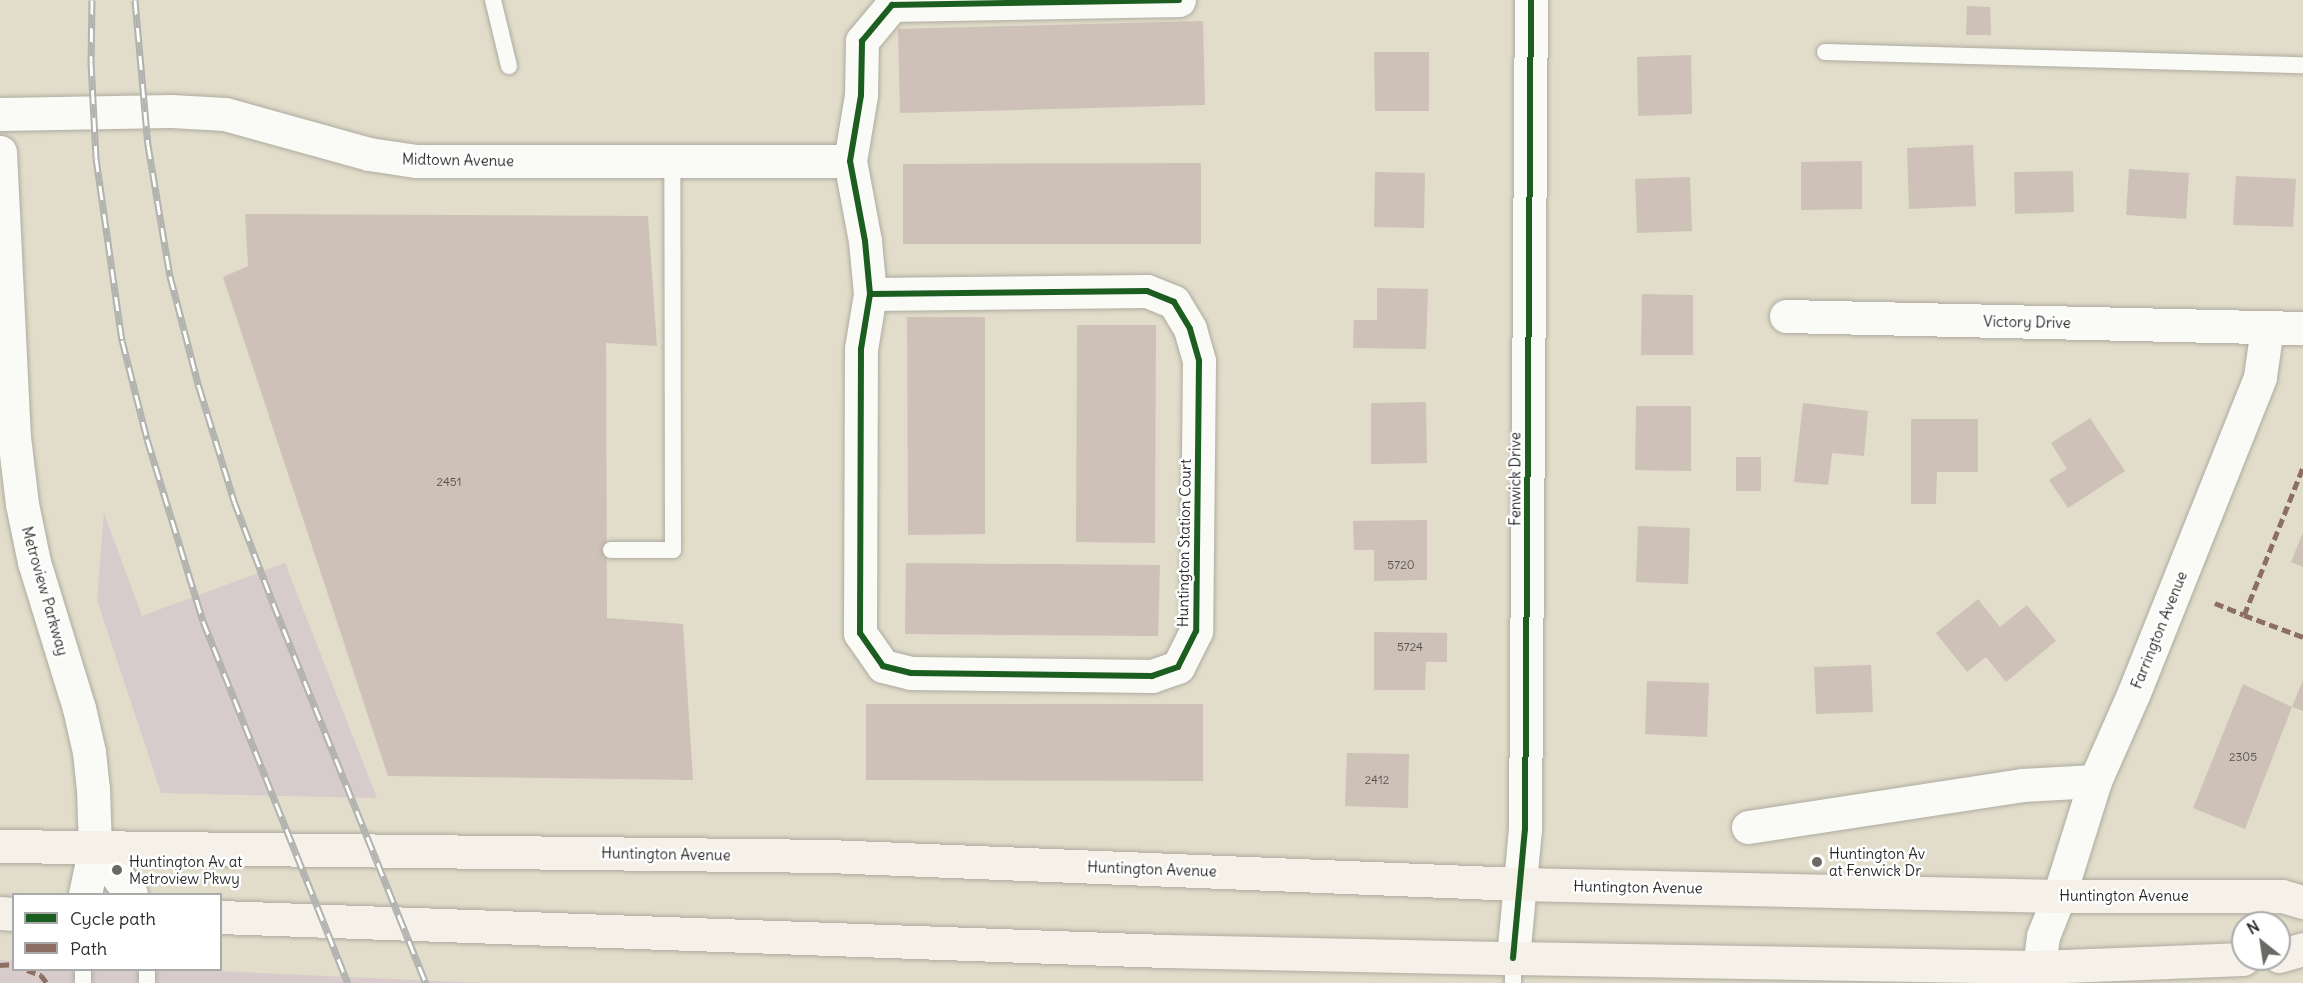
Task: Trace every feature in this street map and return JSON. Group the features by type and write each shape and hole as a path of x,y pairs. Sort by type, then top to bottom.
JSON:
{"main road":[{"name":"Huntington Avenue","path":"0,846 828,856 1520,884 2059,896 2282,896 2303,902"},
{"path":"222,917 1165,951 1513,971 2037,975 2231,960"}],"street":[{"name":"Huntington Station Court","path":"870,294 1147,291 1174,302 1190,329 1199,361 1196,631 1178,667 1152,676 911,673 883,666 860,633 861,349 870,294 865,241 850,161 861,95 862,41 892,5 1179,0"},
{"name":"Fenwick Drive","path":"1513,971 1525,829 1531,0"},
{"name":"Midtown Avenue","path":"0,114 171,111 225,114 369,154 416,161 850,161"},
{"name":"Metroview Parkway","path":"0,152 14,437 22,504 34,562 79,708 89,752 94,799 95,847 85,893"},
{"name":"Victory Drive","path":"1786,316 2267,327"},
{"path":"2267,327 2303,328"},
{"name":"Farrington Avenue","path":"2037,975 2043,936 2059,896 2095,781 2133,695 2260,377 2267,327"},
{"path":"1748,827 2022,785 2095,781"},
{"path":"95,847 130,893"}],"lane":[{"path":"493,0 509,66"},
{"path":"1825,52 2303,65"},
{"path":"611,550 672,550 672,161"}],"shaded area":[{"path":"104,513 142,616 285,563 377,798 161,793 97,600"},
{"path":"0,960 12,961 12,971 217,971 481,983 0,983"}],"building":[{"path":"1967,6 1990,7 1991,35 1966,35"},
{"path":"1203,21 1205,105 900,113 898,29"},
{"path":"1374,52 1429,52 1429,111 1375,111"},
{"path":"1691,55 1692,114 1638,116 1637,57"},
{"path":"1973,145 1976,206 1909,209 1907,148"},
{"path":"1862,161 1862,209 1801,210 1801,162"},
{"path":"1201,163 1201,244 903,244 903,164"},
{"path":"2129,169 2189,173 2186,219 2126,215"},
{"path":"2073,171 2074,212 2015,214 2014,172"},
{"path":"1375,172 1425,173 1424,228 1374,227"},
{"path":"2236,176 2296,179 2293,227 2233,225"},
{"path":"1690,177 1692,231 1637,233 1635,179"},
{"path":"245,214 648,216 657,346 606,343 607,618 683,624 693,780 388,776 223,277 248,266"},
{"path":"1377,288 1428,289 1426,349 1353,348 1354,320 1377,320"},
{"path":"1642,294 1693,295 1693,355 1641,355"},
{"path":"907,317 985,317 985,534 908,535"},
{"path":"1077,325 1156,325 1155,543 1076,542"},
{"path":"1426,402 1427,463 1371,464 1371,403"},
{"path":"1803,403 1868,411 1864,456 1832,453 1828,485 1794,482"},
{"path":"1636,406 1691,406 1691,471 1635,470"},
{"path":"2090,418 2125,471 2068,508 2049,480 2067,469 2051,443"},
{"path":"1911,419 1978,419 1978,472 1937,472 1936,504 1911,504"},
{"path":"1736,457 1761,457 1761,491 1736,491"},
{"path":"1427,520 1427,580 1374,581 1374,550 1354,550 1353,521"},
{"path":"1638,526 1690,528 1688,584 1636,582"},
{"path":"2303,532 2303,567 2291,562"},
{"path":"906,563 1160,565 1158,636 905,634"},
{"path":"1978,599 2000,627 2027,605 2056,641 2006,682 1986,657 1967,672 1936,633"},
{"path":"1374,632 1447,633 1447,662 1426,662 1425,690 1374,690"},
{"path":"1871,665 1873,712 1816,714 1814,667"},
{"path":"2303,680 2303,711 2292,707"},
{"path":"1647,681 1709,683 1707,737 1645,734"},
{"path":"2243,684 2292,707 2245,829 2193,808"},
{"path":"866,704 1203,704 1203,781 866,780"},
{"path":"1347,753 1409,754 1408,808 1345,806"}],"railway":[{"path":"92,0 91,62 96,158 122,340 147,439 203,621 348,983"},
{"path":"135,0 148,145 170,276 199,387 234,501 426,983"}],"marked path":[{"path":"2215,603 2244,615 2303,467"},
{"path":"2244,615 2303,637"},
{"path":"0,965 12,964"},
{"path":"30,971 41,975 47,983"}],"cycle path":[{"path":"870,294 1147,291 1174,302 1190,329 1199,361 1196,631 1178,667 1152,676 911,673 883,666 860,633 861,349 870,294 865,241 850,161 861,95 862,41 892,5 1179,0"},
{"path":"1513,958 1525,829 1531,0"}],"place":[{"name":"Huntington Av at Fenwick Dr","path":"1817,862"},
{"name":"Huntington Av at Metroview Pkwy","path":"117,870"}]}
